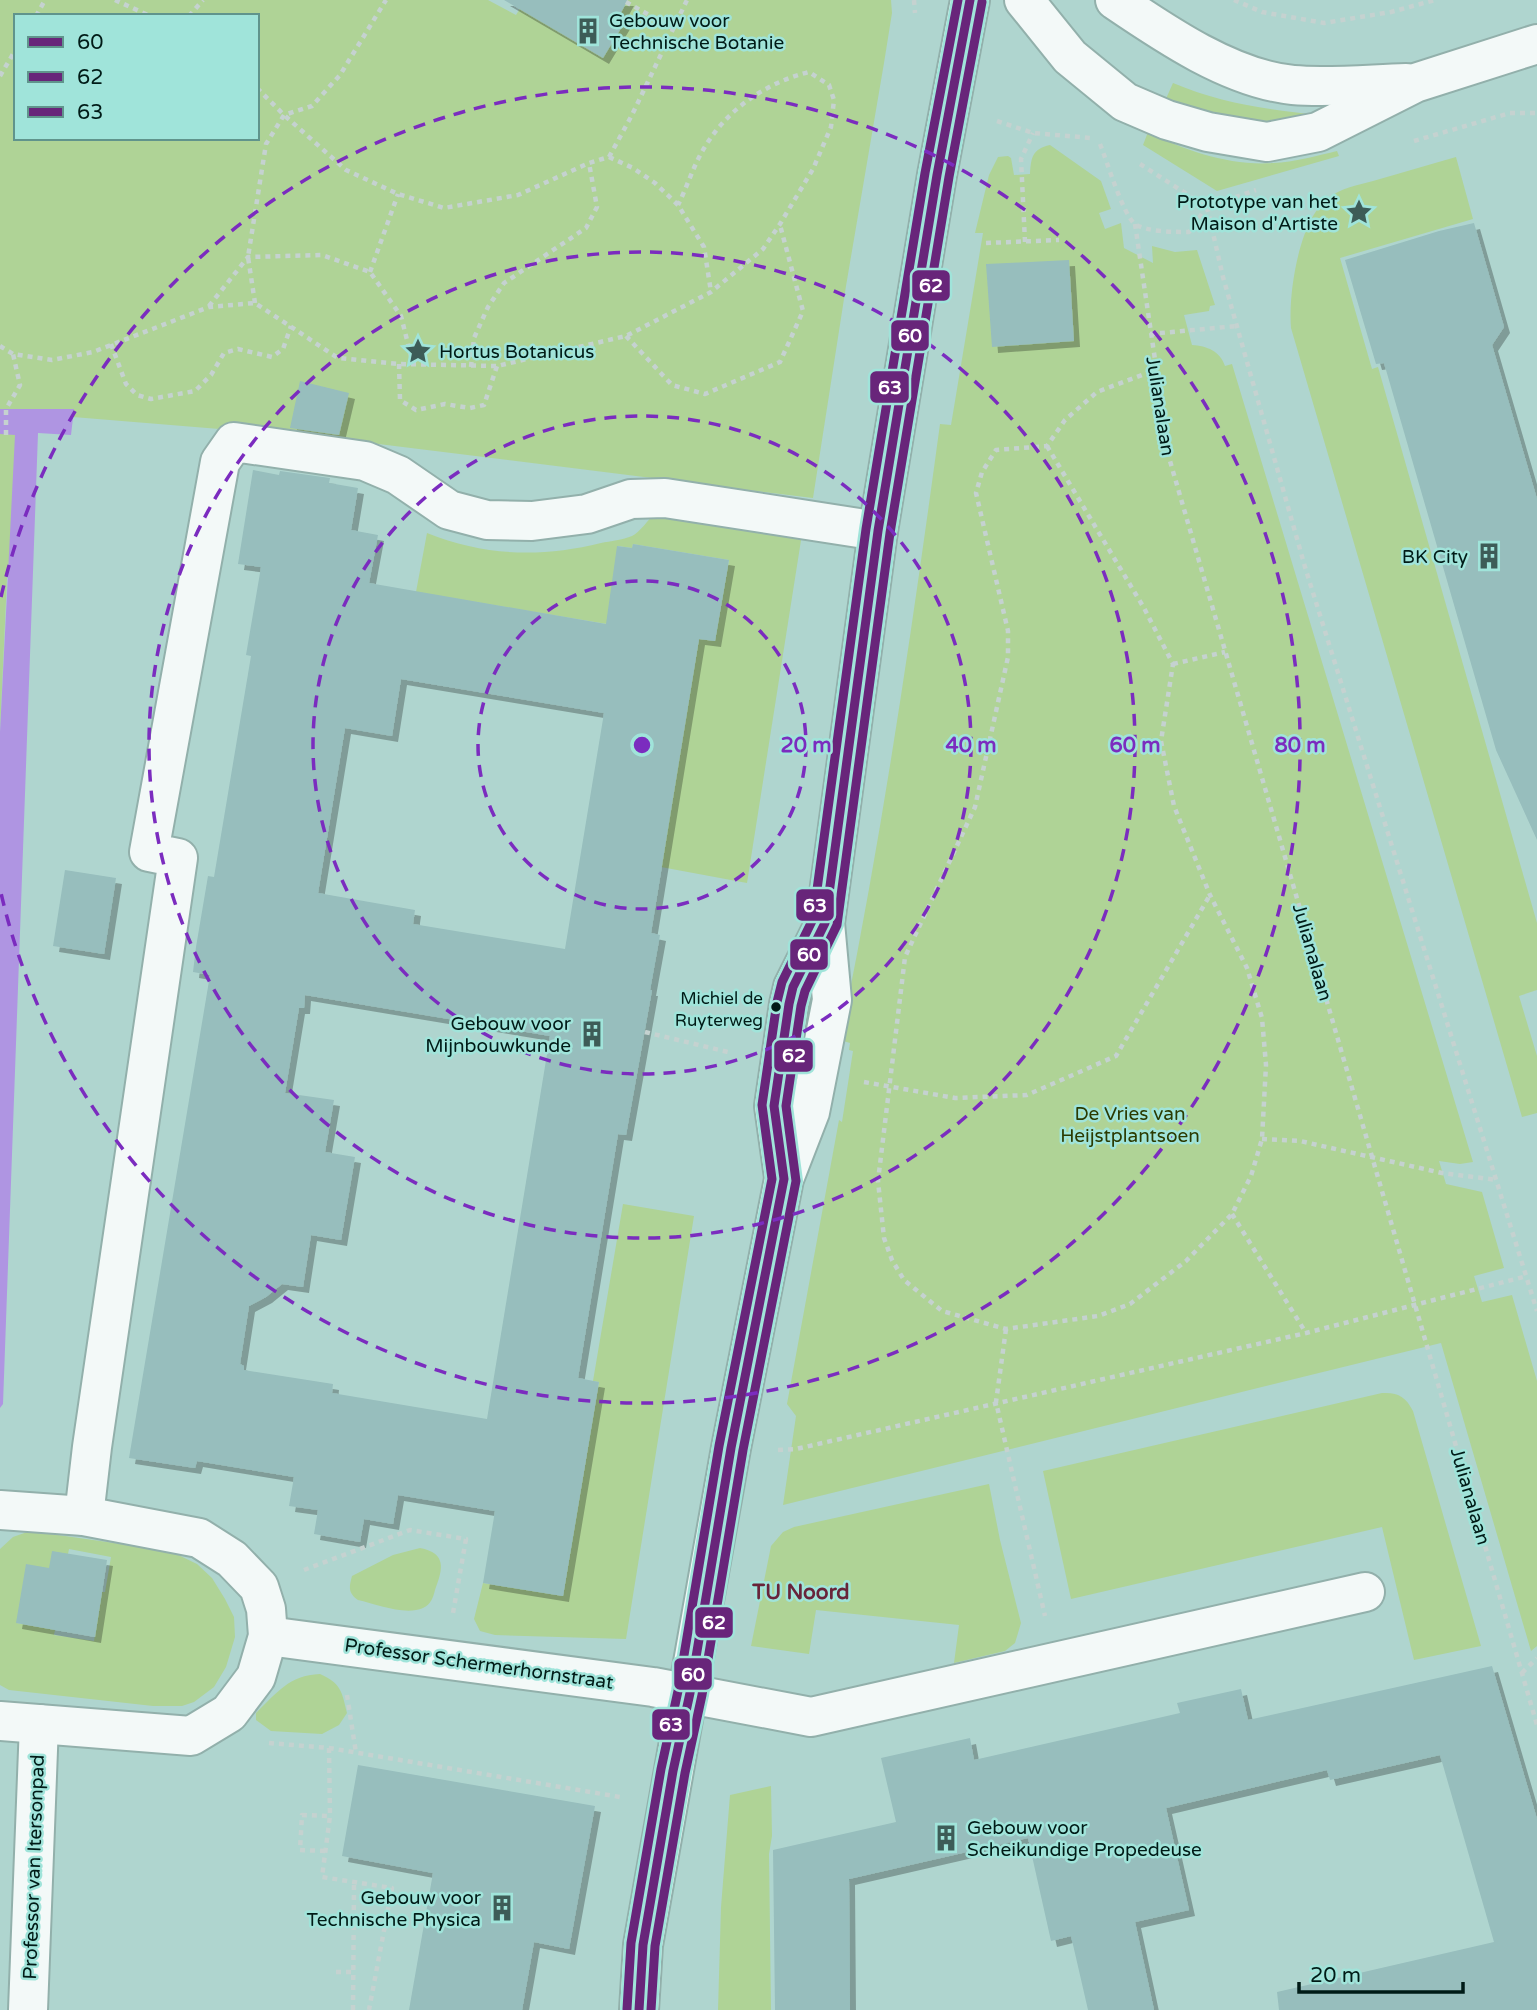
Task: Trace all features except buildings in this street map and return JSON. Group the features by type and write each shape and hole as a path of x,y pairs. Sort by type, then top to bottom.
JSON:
{"main road":[{"path":"639,2010 643,1945 732,1448 784,1179 810,1112 832,1000 825,923 878,531 937,175 970,0"},
{"path":"1024,0 1070,57 1125,102 1167,120 1208,132 1267,142 1318,132 1415,83 1537,44"},
{"path":"1115,0 1199,54 1254,76 1292,85 1415,83"},
{"path":"84,1516 178,858 149,852 220,462 234,442 365,461 398,475 449,510 487,520 532,521 587,514 631,499 665,498 878,531"},
{"path":"784,1179 774,1106 789,1004 793,987 825,923"},
{"path":"0,1510 84,1516 199,1538 232,1559 260,1587 266,1609 268,1636 256,1677 236,1704 229,1713 191,1736 0,1721"},
{"name":"Professor Schermerhornstraat","path":"268,1636 690,1693 811,1717 1365,1592"},
{"name":"Professor van Itersonpad","path":"28,2010 39,1724"}],"path":[{"path":"116,0 146,14"},
{"path":"191,14 203,0"},
{"path":"255,303 248,257 266,144 284,115 312,106 340,75 386,0"},
{"path":"609,157 687,0"},
{"path":"1234,0 1262,12 1324,23 1391,12 1435,0"},
{"path":"626,2 674,29"},
{"path":"0,76 14,52"},
{"path":"0,346 13,354 52,360 93,352 209,307 255,303 338,358 399,364 497,366 626,335 711,292 762,249 780,225 813,169 831,127 834,100 829,85 809,72 785,78 751,96 720,127 703,150 678,205"},
{"path":"259,90 346,170 398,194 444,208 518,195 589,163 609,157 655,183 678,205 704,247 711,292"},
{"path":"951,106 1032,133 1098,138 1109,145"},
{"path":"1024,242 1020,159 1032,133"},
{"path":"1098,138 1123,209 1135,224 1165,231 1189,232 1207,207"},
{"path":"1130,158 1207,207 1237,326 1305,567 1537,1311"},
{"path":"471,367 474,338 488,307 504,284 586,228 597,207 589,163"},
{"path":"370,272 398,194"},
{"name":"Julianalaan","path":"1135,224 1170,461 1537,1725"},
{"path":"626,335 672,384 705,394 780,362 803,311 780,225"},
{"path":"986,243 1059,240"},
{"path":"248,257 322,255 370,272 401,316 413,364"},
{"path":"209,307 248,257"},
{"path":"111,345 126,384 137,395 150,398 195,391 211,376 224,353 238,349 272,357 283,349 291,326"},
{"path":"1150,334 1237,326"},
{"path":"6,435 6,409 20,385 13,354"},
{"path":"399,364 400,400 416,410 445,404 470,408 484,405 497,366"},
{"path":"1047,446 1144,608 1173,664 1161,741 1174,806 1210,895 1247,968 1262,1018 1266,1065 1262,1139 1251,1177 1232,1214 1186,1261 1130,1304 1098,1315 1006,1329 942,1311 904,1280 892,1259 881,1222 877,1181 905,957 975,807 1008,657 1008,631 976,492 982,472 996,450 1047,446 1066,420 1097,392 1155,370"},
{"path":"1173,664 1225,652"},
{"path":"818,1071 955,1098 1027,1095 1116,1056 1210,895"},
{"path":"1262,1139 1300,1141 1442,1173 1497,1180"},
{"path":"1232,1214 1306,1333"},
{"path":"732,1448 764,1451 796,1448 1306,1333 1527,1276"},
{"path":"1006,1329 996,1402 1056,1661"},
{"path":"260,1587 410,1530 466,1539 445,1659"},
{"path":"1521,1673 1537,1658"},
{"path":"191,1736 329,1748 623,1798"},
{"path":"329,1748 330,1816 322,1877 391,1888 369,2010"},
{"path":"325,1851 300,1850 302,1815 330,1816"},
{"path":"353,2010 354,1882"},
{"path":"336,1972 354,1972"}],"green space":[{"name":"Hortus Botanicus","path":"0,0 488,0 516,15 525,0 891,0 892,13 813,498 330,438 73,417 26,416 7,578 0,732"},
{"path":"1173,83 1245,105 1319,115 1291,127 1233,122 1165,101"},
{"path":"1148,132 1193,151 1225,160 1281,162 1337,151 1339,156 1217,191 1143,145"},
{"name":"De Vries van Heijstplantsoen","path":"1050,145 1101,181 1111,209 1099,213 1105,229 1121,223 1124,248 1153,263 1152,246 1175,252 1197,250 1215,305 1210,306 1209,311 1184,315 1192,345 1212,350 1225,366 1232,364 1473,1162 1460,1164 1439,1161 1446,1184 1482,1192 1504,1268 1474,1276 1482,1302 1512,1295 1537,1381 1537,1646 1531,1651 1441,1343 783,1505 796,1416 787,1404 839,1120 842,1122 853,1051 849,1050 850,1043 840,1040 895,733 940,424 951,425 983,233 975,233 989,175 998,157 1011,158 1014,175 1030,174 1036,152"},
{"path":"1456,157 1473,219 1340,258 1372,369 1378,367 1537,923 1537,990 1519,996 1537,1056 1537,1113 1522,1117 1291,328 1291,296 1303,240 1318,209 1328,198 1350,187"},
{"path":"655,513 802,534 747,883 661,867 699,639 715,641 729,560 633,544 632,548 618,546 619,626 416,592 427,533 491,550 556,551 632,536"},
{"path":"623,1204 694,1216 626,1639 495,1635 480,1631 474,1619 483,1583 563,1596 599,1382 593,1381"},
{"path":"1382,1393 1401,1396 1413,1411 1481,1646 1414,1660 1382,1527 1071,1599 1043,1471"},
{"path":"989,1484 1021,1623 1015,1643 1005,1651 954,1663 959,1625 816,1610 809,1654 751,1646 771,1546 783,1532 794,1527"},
{"path":"30,1531 170,1551 197,1564 212,1578 234,1617 235,1637 226,1667 214,1687 194,1702 182,1706 153,1706 9,1690 0,1685 0,1549 13,1537","holes":["69,1549 111,1557 94,1641 54,1635 55,1630 17,1623 49,1568 68,1554"]},
{"path":"420,1548 435,1554 441,1563 433,1596 426,1606 416,1610 399,1610 358,1600 352,1595 352,1576 393,1555"},
{"path":"320,1674 332,1681 342,1694 347,1713 339,1725 322,1734 271,1731 256,1720 256,1713 284,1686 309,1675"},
{"path":"771,1786 771,2010 718,2010 721,1907 730,1795"}],"shaded area":[{"path":"0,409 74,409 71,435 38,433 3,1404 0,1408 0,732 15,435 0,434"}],"transit line":[{"name":"63","path":"627,2009 631,1943 661,1769 678,1691 719,1446 772,1179 762,1105 777,1002 782,982 813,919 866,529 925,173 958,0"},
{"name":"60","path":"639,2010 643,1945 673,1771 690,1693 731,1448 784,1179 774,1106 789,1004 793,987 825,923 878,531 937,175 970,0"},
{"name":"62","path":"651,2010 655,1946 685,1773 702,1695 743,1450 796,1181 786,1106 801,1006 805,991 837,925 890,533 949,177 982,2"}],"place":[{"name":"Gebouw voor Technische Botanie","path":"588,31"},
{"name":"Prototype van het Maison d'Artiste","path":"1359,212"},
{"name":"Hortus Botanicus","path":"418,351"},
{"name":"BK City","path":"1489,556"},
{"name":"Michiel de Ruyterweg","path":"776,1007"},
{"name":"Gebouw voor Mijnbouwkunde","path":"592,1034"},
{"name":"Gebouw voor Scheikundige Propedeuse","path":"946,1838"},
{"name":"Gebouw voor Technische Physica","path":"502,1908"}],"district":[{"name":"TU Noord","path":"801,1592"}]}
